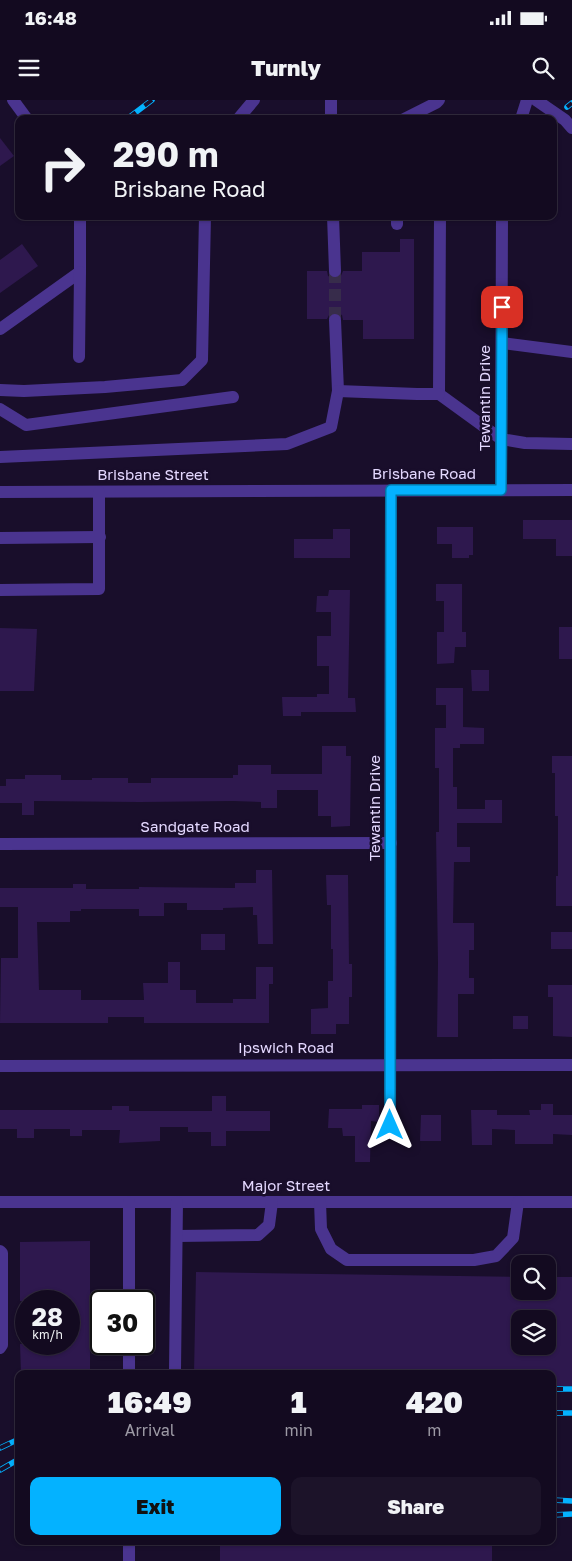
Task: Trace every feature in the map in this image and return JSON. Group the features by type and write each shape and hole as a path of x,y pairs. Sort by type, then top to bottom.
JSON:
{"street":[{"path":"14,100 24,115"},
{"path":"241,115 254,100"},
{"path":"331,100 331,115"},
{"path":"412,115 439,100"},
{"path":"522,115 527,100"},
{"path":"536,100 565,120 572,128"},
{"path":"79,357 80,220"},
{"path":"0,390 24,391 105,387 182,380 202,360 205,220"},
{"path":"333,220 335,271"},
{"path":"439,394 440,220"},
{"name":"Tewantin Drive","path":"501,490 502,220"},
{"path":"0,329 80,272"},
{"path":"0,457 287,444 332,427 338,391 335,320"},
{"path":"502,343 572,352"},
{"path":"338,391 439,394 501,439 525,443 572,444"},
{"path":"0,409 26,425 233,397"},
{"name":"Tewantin Drive","path":"390,1125 391,490"},
{"name":"Brisbane Road","path":"306,491 572,490"},
{"name":"Brisbane Street","path":"0,492 306,491"},
{"path":"0,590 100,589 100,492"},
{"path":"0,538 100,537"},
{"name":"Sandgate Road","path":"0,844 391,843"},
{"name":"Ipswich Road","path":"0,1066 572,1065"},
{"name":"Major Street","path":"0,1202 572,1202"},
{"path":"129,1202 129,1290"},
{"path":"175,1370 178,1202"},
{"path":"177,1236 258,1235 269,1225 272,1202"},
{"path":"320,1202 321,1229 331,1249 347,1260 474,1260 496,1256 514,1238 518,1202"},
{"path":"0,1251 2,1253 2,1345 0,1348"},
{"path":"129,1355 129,1370"},
{"path":"129,1545 129,1561"}],"building":[{"path":"0,138 14,156 0,166"},
{"path":"400,239 414,239 414,339 363,339 363,320 343,320 342,315 335,312 330,313 327,319 307,319 307,271 327,271 328,276 335,279 340,278 343,271 362,271 362,252 400,252"},
{"path":"22,244 38,266 0,293 0,260"},
{"path":"523,520 572,520 572,556 556,556 556,539 523,539"},
{"path":"437,527 473,527 473,555 469,555 469,558 452,558 452,544 437,544"},
{"path":"333,529 350,529 350,558 294,558 294,539 333,539"},
{"path":"436,584 462,584 462,632 466,632 466,647 455,647 454,663 437,664 437,632 444,632 444,601 436,601"},
{"path":"329,590 350,590 348,698 355,698 356,712 301,712 301,716 283,716 282,697 317,697 317,694 329,694 329,666 317,666 317,636 331,636 331,612 316,612 317,596 328,596"},
{"path":"559,627 572,627 572,659 559,659"},
{"path":"0,628 37,629 34,691 0,691"},
{"path":"471,670 489,670 489,691 472,691"},
{"path":"436,688 463,688 463,727 484,728 484,744 460,744 460,748 453,748 453,787 457,787 457,809 485,809 485,800 502,800 502,823 457,823 457,847 470,847 470,862 454,862 453,923 474,923 474,950 469,950 469,978 474,978 474,994 458,994 458,1037 437,1037 436,832 439,832 439,768 435,768 435,728 446,728 446,705 436,705"},
{"path":"322,746 346,746 346,756 351,756 350,826 331,827 331,816 318,816 318,790 277,790 277,808 261,808 261,802 233,801 34,801 34,815 22,815 22,803 0,803 0,786 6,786 6,779 25,779 25,775 61,775 61,780 128,778 128,783 151,783 151,778 233,778 233,775 238,775 238,765 271,765 271,774 322,774"},
{"path":"552,756 572,756 572,906 556,906 558,816 555,816 555,773 552,773"},
{"path":"256,870 272,870 273,944 258,944 257,915 253,915 253,907 223,908 223,910 187,910 187,903 164,903 164,916 139,916 139,909 81,909 81,911 70,911 70,922 37,922 39,990 81,990 81,1000 144,1000 143,983 168,983 168,962 180,962 180,990 196,990 196,1003 233,1003 233,999 256,999 256,967 273,967 273,984 269,984 269,1023 144,1023 144,1017 108,1017 108,1023 0,1023 1,958 18,958 18,907 0,907 0,888 73,888 73,884 86,884 86,889 139,889 139,887 235,888 235,883 256,883"},
{"path":"326,875 348,875 349,964 352,964 352,997 349,997 349,1024 336,1024 336,1034 311,1034 311,1009 328,1008 328,981 333,981 331,905 327,905"},
{"path":"551,932 572,932 572,949 551,949"},
{"path":"201,934 225,934 225,950 201,950"},
{"path":"548,985 572,985 572,1037 553,1036 553,997 548,997"},
{"path":"513,1016 528,1016 528,1029 513,1029"},
{"path":"212,1096 226,1096 226,1111 270,1111 270,1131 226,1131 226,1146 211,1146 211,1132 188,1132 188,1127 160,1127 160,1141 119,1143 120,1130 82,1130 82,1136 70,1136 70,1129 34,1129 34,1138 17,1138 17,1129 0,1129 0,1110 112,1110 112,1106 129,1106 129,1111 212,1111"},
{"path":"541,1104 553,1104 553,1115 572,1115 572,1135 553,1134 553,1144 515,1144 515,1130 492,1129 492,1145 472,1145 471,1110 497,1110 497,1115 530,1115 529,1110 541,1110"},
{"path":"362,1105 379,1105 379,1122 371,1121 370,1162 355,1162 355,1136 343,1136 342,1128 328,1128 329,1109 362,1109"},
{"path":"421,1115 441,1115 441,1141 420,1141"},
{"path":"90,1241 90,1370 21,1370 20,1355 80,1355 80,1290 20,1290 20,1242"},
{"path":"196,1272 511,1277 511,1300 556,1300 556,1277 572,1277 572,1386 556,1386 556,1370 194,1370"},
{"path":"220,1545 492,1545 492,1561 220,1561"}],"tunnel":[{"path":"335,271 335,320"}],"railway":[{"path":"132,115 152,100"},
{"path":"567,107 572,103"},
{"path":"556,1389 572,1389"},
{"path":"556,1413 572,1413"},
{"path":"0,1448 15,1441"},
{"path":"0,1470 15,1461"},
{"path":"556,1500 572,1501"},
{"path":"556,1515 572,1514"}],"route":[{"path":"390,1125 391,490 501,490 502,307"}]}
